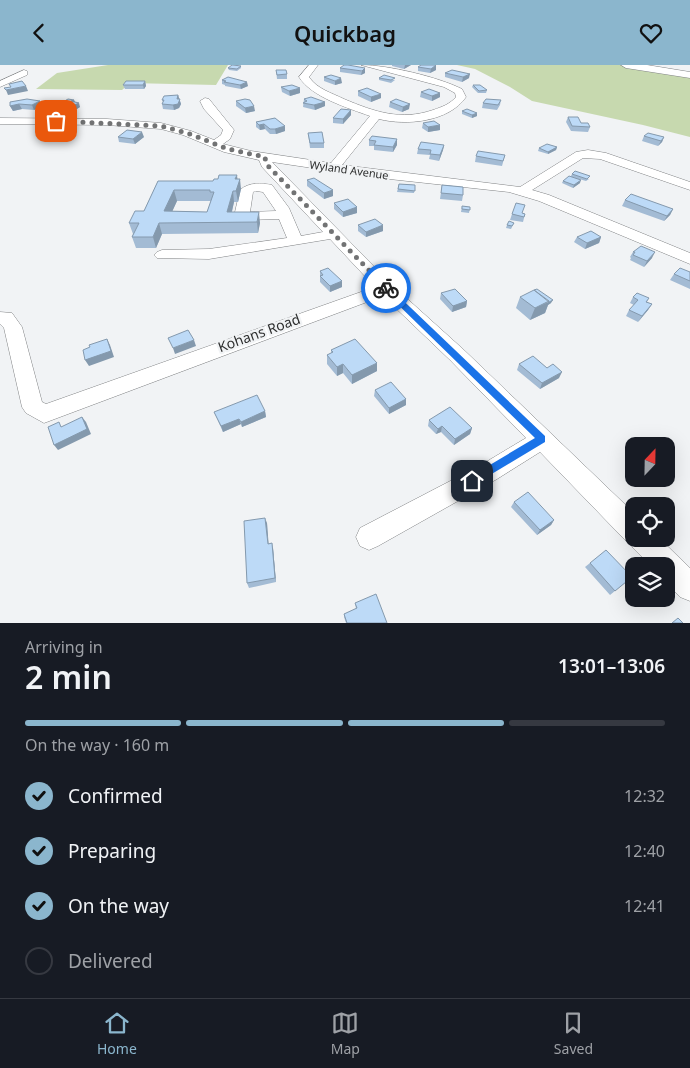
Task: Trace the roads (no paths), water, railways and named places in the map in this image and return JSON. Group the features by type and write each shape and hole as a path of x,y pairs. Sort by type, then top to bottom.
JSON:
{"main road":[{"path":"626,65 690,75"}],"street":[{"path":"314,65 304,77 313,87 334,98 376,115 401,121 421,118 453,106 460,99 461,95 458,89 448,85 365,65"},
{"path":"0,84 24,73"},
{"path":"205,101 208,107 229,130 226,137 214,145"},
{"path":"333,168 376,115"},
{"name":"Wyland Avenue","path":"0,121 38,120 153,125 175,129 214,145 265,157 333,168 486,185 522,191 690,259"},
{"path":"522,191 574,157 588,153 690,186"},
{"path":"265,157 266,164 386,289 625,522"},
{"path":"284,215 294,238 298,241"},
{"path":"162,255 209,255 334,234"},
{"name":"Kohans Road","path":"0,318 6,317 13,327 33,407 44,414 386,289"},
{"path":"369,537 489,471 542,439"},
{"path":"650,547 690,587"}]}
